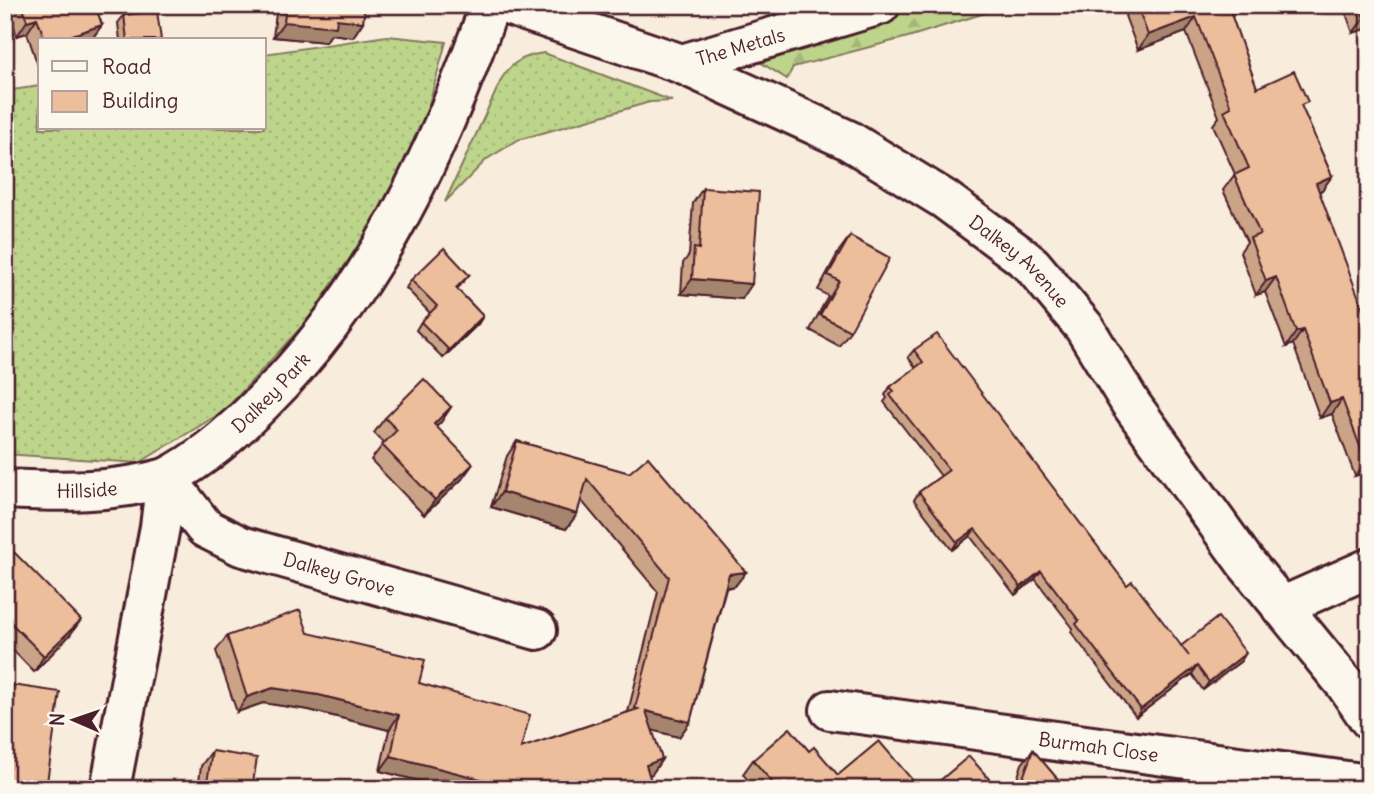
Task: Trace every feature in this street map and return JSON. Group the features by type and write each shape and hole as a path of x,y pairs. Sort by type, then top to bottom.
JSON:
{"street":[{"name":"Dalkey Park","path":"166,478 189,467 247,419 282,383 347,301 389,240 452,110 490,5"},
{"name":"Dalkey Avenue","path":"507,5 682,64 848,139 944,199 1032,265 1084,327 1131,404 1245,562 1346,685 1369,719"},
{"name":"The Metals","path":"682,64 880,5"},
{"name":"Hillside","path":"5,489 101,491 131,488 166,478"},
{"name":"Dalkey Grove","path":"166,478 205,528 242,546 537,630"},
{"path":"110,789 160,527 166,478"},
{"path":"1281,607 1369,568"},
{"name":"Burmah Close","path":"830,710 1369,784"}],"green space":[{"path":"919,5 994,5 1001,8 908,37 793,67 787,79 760,62 765,46"},
{"path":"387,36 446,42 423,126 369,230 307,321 224,411 139,463 5,454 5,91 38,86 38,130 266,130 266,54"},
{"path":"544,53 672,101 650,102 518,140 487,159 445,202 502,78 510,67 520,60"}],"building":[{"path":"22,5 95,5 102,25 72,35 73,38 44,38 37,18 27,21"},
{"path":"286,5 365,5 363,22 337,19 336,27 284,22"},
{"path":"1137,5 1237,5 1238,8 1230,11 1257,88 1294,71 1308,102 1301,105 1332,176 1316,183 1366,317 1369,317 1369,460 1366,462 1342,399 1330,403 1303,330 1296,332 1276,277 1266,281 1250,238 1260,234 1234,175 1249,168 1224,111 1231,107 1196,17 1148,35"},
{"path":"1359,5 1369,5 1369,16 1364,18"},
{"path":"157,11 161,38 127,38 124,15"},
{"path":"703,188 759,192 752,284 692,279 694,248 699,249"},
{"path":"850,236 890,258 850,331 820,315 839,281 828,275"},
{"path":"444,248 469,275 456,288 483,316 449,350 421,322 437,306 411,280"},
{"path":"937,334 1127,585 1132,581 1181,646 1218,617 1246,653 1209,682 1197,666 1141,709 1076,624 1079,621 1041,571 1021,587 975,529 957,542 919,492 949,470 890,395 894,391 890,387 923,362 914,350"},
{"path":"424,379 451,407 434,424 473,464 435,500 382,445 397,430 385,418"},
{"path":"517,441 629,473 648,457 746,572 729,574 690,722 646,711 662,759 646,765 651,781 630,789 520,789 391,756 399,715 319,695 273,688 247,697 227,636 300,610 308,633 425,660 419,683 530,715 521,748 638,709 635,708 669,577 587,479 577,514 502,492"},
{"path":"5,543 81,620 44,656 5,617"},
{"path":"12,685 60,692 46,789 5,789 5,730"},
{"path":"790,728 809,751 814,747 838,775 879,741 920,789 778,789 753,760"},
{"path":"1033,750 1066,789 1019,789"},
{"path":"212,751 257,758 252,789 206,789"},
{"path":"969,756 998,789 930,789"}]}
